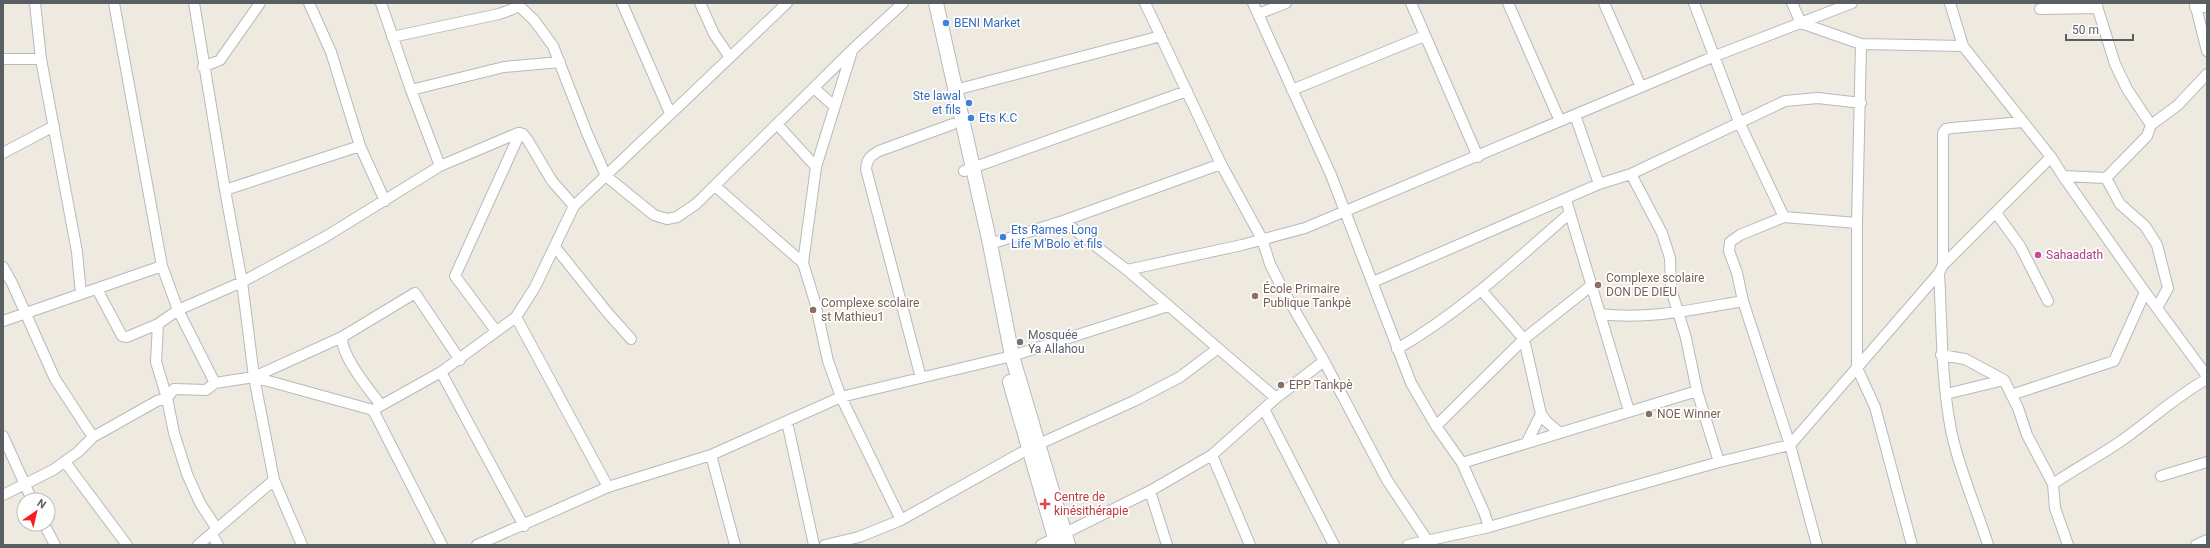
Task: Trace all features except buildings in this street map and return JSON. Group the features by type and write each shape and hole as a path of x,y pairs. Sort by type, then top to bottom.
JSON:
{"main road":[{"path":"927,3 954,124 990,244 1008,357"},
{"path":"936,3 955,90 982,249 1008,357 1033,448 1061,540"}],"street":[{"path":"35,3 41,59 77,252 80,294"},
{"path":"114,3 162,266 178,310 215,383"},
{"path":"194,3 203,67 242,282 254,377 274,480 302,545"},
{"path":"203,67 220,60 260,3"},
{"path":"309,3 331,52 360,146 385,201"},
{"path":"381,3 410,90 440,166"},
{"path":"622,3 670,113"},
{"path":"700,3 714,34 730,56"},
{"path":"254,377 377,407 460,360 516,317 555,247 574,206 787,3"},
{"path":"392,37 499,14 514,10 518,4 546,35 560,62 587,133 606,176 654,215 667,219 677,217 686,212 715,186 852,50 903,3"},
{"path":"1145,3 1221,164 1262,239 1270,264 1283,290 1324,361 1387,480 1427,540"},
{"path":"1254,3 1331,175 1411,383 1436,426 1462,463 1484,512 1489,527"},
{"path":"1258,14 1286,3"},
{"path":"1411,3 1424,36 1478,157"},
{"path":"1508,3 1560,121"},
{"path":"1604,3 1641,87"},
{"path":"1694,3 1740,122 1784,217"},
{"path":"1792,3 1801,23 1861,44 1963,46"},
{"path":"1127,270 1242,246 1262,239 1305,228 1478,157 1715,56 1852,3"},
{"path":"1950,3 1963,46 2051,157 2145,292 2207,377 2170,402 2128,436 2053,484"},
{"path":"2040,9 2096,5 2115,64 2127,89 2151,124"},
{"path":"2207,7 2195,5 2207,51"},
{"path":"955,90 1161,36"},
{"path":"1292,90 1424,36"},
{"path":"1861,44 1861,103 1857,223 1857,368 1875,408 1912,545"},
{"path":"852,50 816,167 803,263 815,302 828,361 841,397 901,520"},
{"path":"3,58 41,59"},
{"path":"410,90 504,67 560,62"},
{"path":"2063,176 2106,178 2147,136 2151,124 2178,104 2207,74"},
{"path":"814,88 834,106"},
{"path":"969,170 1187,91"},
{"path":"1373,282 1566,200 1600,184 1631,174 1785,101 1818,98 1861,103"},
{"path":"1575,115 1600,184"},
{"path":"1988,545 1977,507 1962,472 1951,430 1941,355 1943,133 1946,129 1952,128 2023,122"},
{"path":"777,124 816,167"},
{"path":"921,378 866,169 867,160 871,155 879,151 954,124"},
{"path":"3,153 54,126"},
{"path":"97,289 122,336 126,336 158,324 178,310 242,282 385,201 440,166 520,133"},
{"path":"520,133 527,139 552,181 574,206"},
{"path":"496,331 455,276 520,133"},
{"path":"225,190 360,146"},
{"path":"1408,545 1489,527 1719,462 1790,445 1941,269 2051,157"},
{"path":"990,244 1062,221 1221,164"},
{"path":"1631,174 1662,233 1670,258 1671,289 1679,312 1697,391 1719,462"},
{"path":"2106,178 2120,204 2145,226 2157,245 2168,288 2157,308"},
{"path":"715,186 803,263"},
{"path":"1566,200 1629,411"},
{"path":"1397,349 1426,333 1481,290 1570,213"},
{"path":"1996,213 2020,246 2048,301"},
{"path":"1817,545 1790,445 1743,302 1737,273 1729,251 1730,242 1740,235 1784,217 1857,223"},
{"path":"1062,221 1127,270 1217,349 1276,398"},
{"path":"555,247 607,312 631,338"},
{"path":"3,321 162,266"},
{"path":"3,267 55,379 93,437"},
{"path":"1436,426 1524,339 1592,285"},
{"path":"1481,290 1524,339 1541,414 1546,422 1560,433"},
{"path":"2011,395 2114,361 2145,292"},
{"path":"3,495 65,462 93,437 157,401 167,398 174,389 206,390 215,383 254,377 342,337 415,293 460,360"},
{"path":"1600,314 1630,317 1679,312 1743,302"},
{"path":"477,545 524,526 608,487 711,456 841,397 1008,357 1168,306"},
{"path":"516,317 608,487"},
{"path":"158,324 156,362 167,398 174,433 187,474 214,531 218,545"},
{"path":"342,337 343,346 377,407 442,545"},
{"path":"825,545 859,537 901,520 1033,448 1134,401 1180,377 1217,349"},
{"path":"1941,355 1965,360 2004,380 2018,408 2027,435 2053,484 2055,508 2068,545"},
{"path":"1041,545 1061,540 1212,455 1276,398 1324,361"},
{"path":"441,372 524,526"},
{"path":"1946,394 2004,380"},
{"path":"1462,463 1697,391"},
{"path":"1264,409 1334,545"},
{"path":"1527,442 1541,414"},
{"path":"787,422 814,545"},
{"path":"3,436 28,492"},
{"path":"1212,455 1250,545"},
{"path":"711,456 735,545"},
{"path":"65,462 126,545"},
{"path":"2161,476 2207,462"},
{"path":"198,545 274,480"},
{"path":"1150,491 1167,545"},
{"path":"48,532 55,545"},
{"path":"2196,545 2207,540"}],"place":[{"name":"BENI Market","path":"946,23"},
{"name":"Ste lawal et fils","path":"969,103"},
{"name":"Ets K.C","path":"971,118"},
{"name":"Ets Rames Long Life M'Bolo et fils","path":"1003,237"},
{"name":"Sahaadath","path":"2038,255"},
{"name":"Complexe scolaire DON DE DIEU","path":"1598,285"},
{"name":"École Primaire Publique Tankpè","path":"1255,296"},
{"name":"Complexe scolaire st Mathieu1","path":"813,310"},
{"name":"Mosquée Ya Allahou","path":"1020,342"},
{"name":"EPP Tankpè","path":"1281,385"},
{"name":"NOE Winner","path":"1649,414"},
{"name":"Centre de kinésithérapie","path":"1045,504"}]}
